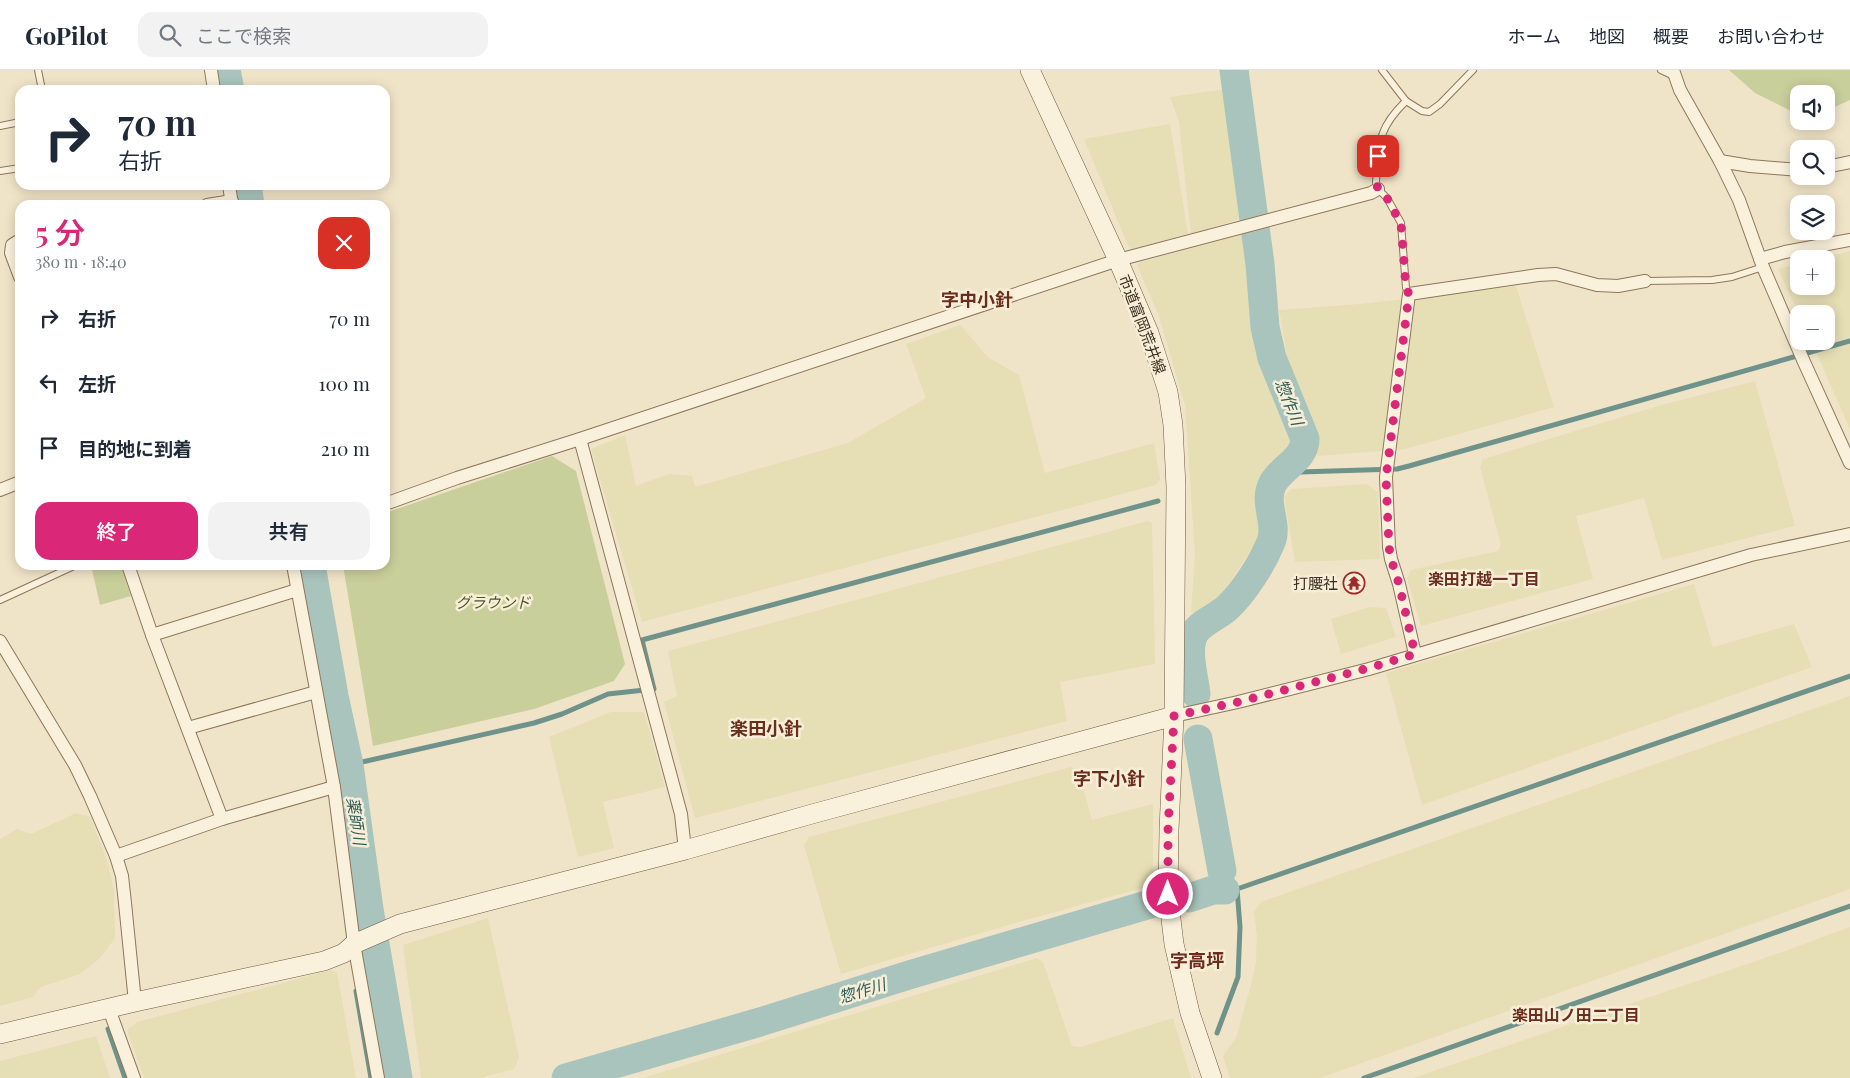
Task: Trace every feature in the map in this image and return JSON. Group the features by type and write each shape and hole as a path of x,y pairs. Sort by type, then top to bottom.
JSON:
{"street":[{"path":"211,70 213,85"},
{"name":"市道富岡荒井線","path":"1030,70 1118,260 1149,333 1168,392 1173,425 1176,487 1174,716 1168,830 1168,886 1174,944 1190,1013 1212,1078"},
{"path":"1674,73 1680,90 1720,161 1739,200 1762,263 1850,463"},
{"path":"1720,161 1790,169"},
{"path":"1835,165 1850,162"},
{"path":"390,502 457,478 1118,260 1371,194 1378,189"},
{"path":"1762,263 1785,252 1850,240"},
{"path":"15,243 12,245 15,262"},
{"path":"1415,654 1389,547 1387,468 1409,294 1556,274 1597,285 1618,286 1645,282"},
{"path":"580,439 681,814 685,850"},
{"path":"0,490 15,484"},
{"path":"0,1034 135,1002 316,963 344,953 354,944 400,924 685,850 1174,716 1238,702 1369,668 1751,556 1850,534"},
{"path":"130,570 222,819"},
{"path":"294,570 334,786 354,944 378,1078"},
{"path":"152,634 297,590"},
{"path":"0,641 75,765 116,856 122,876 126,903 135,1002"},
{"path":"188,728 316,692"},
{"path":"116,856 222,819 334,786"},
{"path":"109,1009 134,1078"}],"lane":[{"path":"38,70 41,85"},
{"path":"1382,70 1406,101 1422,111 1429,112 1440,104 1473,70"},
{"path":"1661,70 1674,73"},
{"path":"1406,101 1393,113 1381,135 1376,182 1378,189 1387,198 1401,224 1406,288 1409,294"},
{"path":"0,126 15,123"},
{"path":"0,170 15,168"},
{"path":"1645,282 1712,280 1732,276 1762,263"},
{"path":"0,600 65,570"}],"shaded area":[{"path":"1226,89 1233,117 1243,215 1240,219 1191,234 1179,122 1170,97"},
{"path":"1170,124 1188,234 1132,249 1128,246 1084,139"},
{"path":"1245,233 1248,237 1257,317 1267,361 1297,446 1272,470 1262,492 1261,506 1264,523 1258,539 1215,601 1198,614 1191,612 1195,554 1185,405 1159,316 1137,265 1140,262"},
{"path":"1850,251 1850,429 1815,350 1835,350 1835,305 1795,305 1790,295 1835,295 1835,255"},
{"path":"1790,266 1790,295 1778,269"},
{"path":"1516,286 1554,407 1405,449 1318,456 1312,451 1313,443 1290,373 1279,310 1360,304"},
{"path":"960,325 989,358 1019,375 1045,473 1154,443 1160,479 1156,485 642,622 591,449 625,435 636,486 669,474 692,476 695,487 848,443 926,398 906,344"},
{"path":"1755,381 1795,526 1662,560 1644,498 1576,516 1593,579 1421,626 1407,578 1411,570 1498,551 1501,545 1480,467 1483,459 1658,406"},
{"path":"1366,484 1378,492 1380,559 1295,562 1284,497 1291,489"},
{"path":"1148,521 1152,523 1155,664 1060,682 1067,721 695,818 664,702 677,696 668,651"},
{"path":"1694,584 1713,647 1794,624 1812,667 1422,805 1386,673"},
{"path":"1370,607 1386,608 1396,637 1341,654 1331,619"},
{"path":"1850,696 1850,889 1320,1078 1230,1078 1223,1056 1236,1038 1251,985 1256,963 1257,936 1254,912 1261,902"},
{"path":"611,712 644,712 665,787 603,802 614,848 578,857 549,737"},
{"path":"1071,767 1078,770 1092,820 1153,804 1153,885 841,974 804,845 809,837"},
{"path":"76,813 90,817 107,860 114,890 115,938 100,958 80,974 41,987 33,997 0,1006 0,839 17,829 31,834"},
{"path":"488,918 519,1057 514,1069 480,1078 421,1078 403,945"},
{"path":"1850,927 1850,1078 1413,1078 1785,951"},
{"path":"1037,958 1043,962 1072,1046 1081,1047 1173,1018 1191,1078 643,1078"},
{"path":"331,970 337,973 356,1078 144,1078 127,1030 137,1022"},
{"path":"96,1036 110,1078 0,1078 0,1061"}],"green space":[{"path":"1729,70 1850,70 1850,100 1835,107 1835,85 1790,85 1790,110 1755,93"},
{"name":"グラウンド","path":"552,456 576,471 625,664 614,681 534,709 373,746 344,570 390,570 390,511"},
{"path":"92,570 123,570 131,596 100,605"}],"waterway":[{"name":"薬師川","path":"226,70 229,85"},
{"name":"惣作川","path":"1196,694 1191,664 1191,648 1194,634 1200,627 1227,608 1246,586 1258,568 1273,535 1269,498 1270,490 1277,477 1301,452 1305,439 1272,358 1265,327 1260,264 1234,70"},
{"name":"薬師川","path":"248,190 249,200"},
{"path":"1300,472 1397,469 1850,341"},
{"path":"349,765 534,723 562,714 608,694 654,689 642,640 1158,501"},
{"name":"薬師川","path":"312,570 334,696 349,765 369,909 398,1078"},
{"path":"1225,890 1237,889 1850,676"},
{"name":"惣作川","path":"1198,739 1222,871"},
{"path":"1217,1033 1238,977 1240,927 1237,889"},
{"name":"惣作川","path":"1189,898 1213,890 1225,890"},
{"name":"惣作川","path":"566,1078 760,1022 909,975 1157,902"},
{"path":"1364,1078 1850,906"},
{"path":"356,991 371,1078"},
{"path":"108,1029 125,1078"}],"place":[{"name":"打腰社","path":"1354,583"}],"district":[{"name":"字中小針","path":"977,299"},
{"name":"楽田打越一丁目","path":"1484,578"},
{"name":"楽田小針","path":"766,728"},
{"name":"字下小針","path":"1109,778"},
{"name":"字高坪","path":"1197,960"},
{"name":"楽田山ノ田二丁目","path":"1576,1014"}],"route":[{"path":"1168,894 1168,830 1174,716 1238,702 1415,654 1389,547 1386,478 1409,294 1406,288 1401,224 1387,198 1378,189 1376,182 1378,156"}]}
